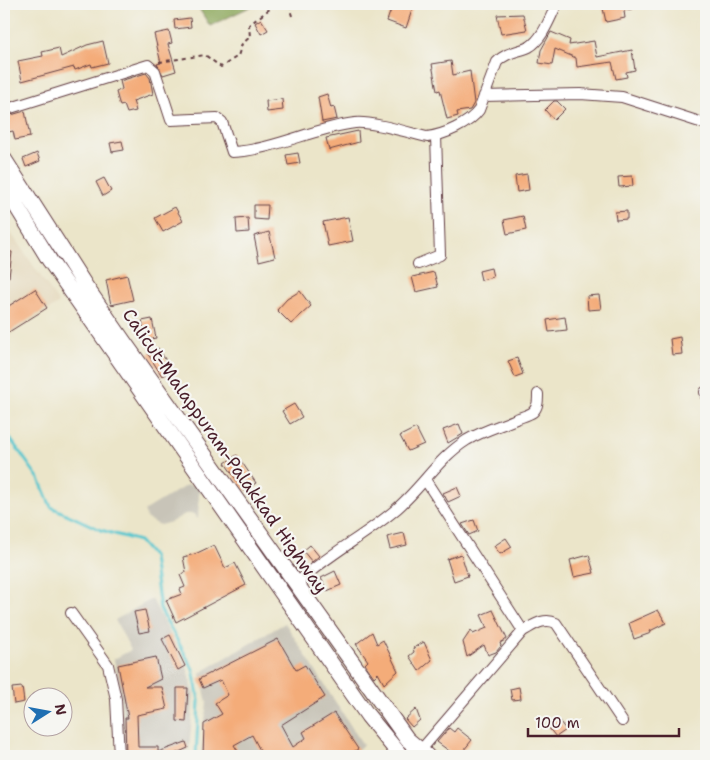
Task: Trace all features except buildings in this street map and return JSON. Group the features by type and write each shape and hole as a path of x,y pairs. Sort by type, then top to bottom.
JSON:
{"highway":[{"name":"Calicut-Malappuram-Palakkad Highway","path":"4,159 86,287 406,739 423,754"},
{"name":"Calicut-Malappuram-Palakkad Highway","path":"4,186 50,260 362,708 401,756"}],"street":[{"path":"4,110 148,66 155,71 171,120 217,118 222,122 232,152 250,151 318,130 358,122 427,136 436,136 475,116 497,62 502,56 536,42 556,4"},
{"path":"484,96 580,94 622,97 706,124"},
{"path":"418,264 440,255 436,136"},
{"path":"297,583 318,564 349,546 396,510 426,481 438,463 449,452 480,433 533,412 539,403 538,394"},
{"path":"426,481 523,631"},
{"path":"71,613 108,664 116,698 119,756"},
{"path":"423,754 523,631 542,621 550,620 556,623 622,721"}],"path":[{"path":"148,66 174,58 205,55 221,68 238,56 242,44 250,37 249,25 261,14 276,4 289,6 292,16"}],"shaded area":[{"path":"11,233 59,303 4,339 4,238"},
{"path":"201,482 205,489 199,493 198,519 194,514 185,514 171,522 160,525 147,519 144,511 187,485 193,486"},
{"path":"152,599 187,667 194,694 189,750 174,756 123,756 123,714 114,659 131,650 115,620"},
{"path":"285,623 363,745 350,756 201,756 207,702 200,673"}],"green space":[{"path":"196,4 256,4 210,26"}],"waterway":[{"path":"4,430 39,479 51,507 101,530 139,541 153,557 160,609 193,669 199,701 196,756"}]}
